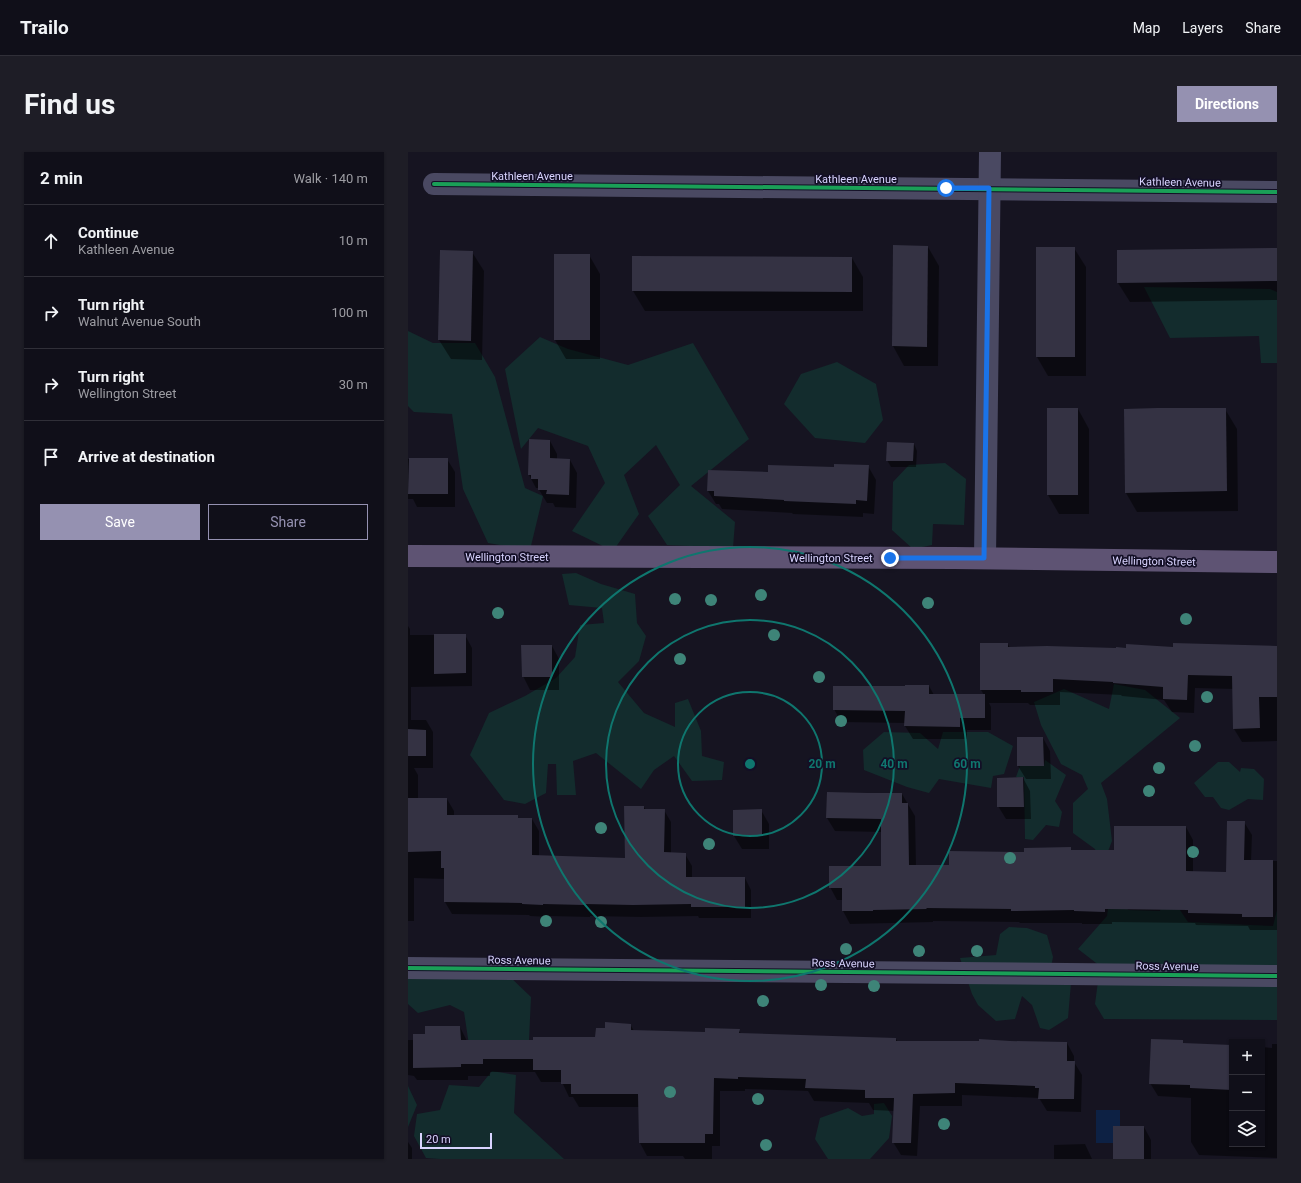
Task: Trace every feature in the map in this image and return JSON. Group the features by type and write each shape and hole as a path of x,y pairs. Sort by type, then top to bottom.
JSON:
{"main road":[{"name":"Wellington Street","path":"408,556 984,558 1277,562"}],"street":[{"path":"984,558 990,152"},
{"name":"Kathleen Avenue","path":"434,184 989,188 1277,192"},
{"name":"Ross Avenue","path":"408,968 1277,976"}],"green space":[{"path":"1144,287 1270,289 1277,292 1277,363 1261,363 1259,336 1170,338"},
{"path":"408,331 433,343 475,343 495,377 525,488 543,496 530,550 488,543 463,489 452,414 414,412 408,406"},
{"path":"540,337 568,349 628,365 693,343 749,439 691,486 735,522 733,548 667,545 648,516 680,485 656,445 624,475 639,514 613,551 572,531 605,483 588,446 538,428 521,449 505,369"},
{"path":"837,362 876,384 883,420 865,443 815,438 784,404 801,374"},
{"path":"945,463 966,479 964,525 933,524 932,545 913,549 892,530 893,482 909,465"},
{"path":"576,573 601,584 635,594 637,623 646,636 639,661 618,682 644,713 675,727 675,703 688,699 701,731 702,756 724,762 722,780 692,781 674,756 654,770 641,789 596,753 573,761 576,795 557,795 556,764 548,764 546,793 525,804 504,800 470,755 489,713 525,696 556,678 575,657 580,625 604,623 602,608 569,605 562,574"},
{"path":"1114,684 1145,690 1180,718 1101,783 1107,799 1112,841 1107,854 1097,855 1095,849 1073,833 1073,803 1088,789 1082,775 1061,764 1041,725 1034,702 1064,689 1109,709"},
{"path":"884,732 920,733 938,749 943,732 988,732 1013,746 1004,774 993,776 991,788 939,779 929,793 907,787 864,770 863,750"},
{"path":"1045,760 1066,775 1055,801 1062,812 1059,827 1046,825 1033,840 1025,839 1024,777 1016,777 1020,766 1044,766"},
{"path":"1218,762 1229,762 1240,772 1241,768 1254,769 1264,779 1263,800 1248,799 1229,810 1221,808 1213,797 1205,797 1194,783"},
{"path":"1162,901 1178,907 1188,922 1273,926 1277,910 1277,1020 1104,1019 1095,1004 1100,966 1078,949 1107,916 1109,902 1125,902 1128,910 1160,911"},
{"path":"1009,927 1027,928 1047,935 1053,957 1049,977 1071,983 1068,1018 1049,1030 1040,1028 1032,1005 1022,996 1015,1019 996,1021 978,1005 972,994 960,958 996,955 1000,934"},
{"path":"507,974 531,997 529,1041 517,1045 512,1040 480,1040 479,1045 469,1045 464,1012 450,1005 418,1013 408,1004 408,975"},
{"path":"492,1071 516,1075 514,1113 564,1159 426,1158 414,1136 417,1114 440,1110 449,1085 479,1087"},
{"path":"408,1086 417,1105 408,1127"},
{"path":"884,1103 892,1116 889,1138 870,1159 828,1159 815,1139 820,1118 848,1108 862,1116 874,1114 874,1104"}],"water":[{"path":"1096,1110 1120,1110 1120,1126 1113,1126 1113,1143 1096,1143"}],"building":[{"path":"893,245 928,246 927,347 892,346"},
{"path":"1036,247 1075,247 1075,357 1036,357"},
{"path":"1277,248 1277,281 1117,283 1117,250"},
{"path":"440,250 473,251 471,341 438,340"},
{"path":"554,254 590,254 590,340 554,340"},
{"path":"632,256 852,257 852,292 632,291"},
{"path":"1047,408 1078,408 1078,495 1047,495"},
{"path":"1226,408 1227,491 1125,493 1124,409"},
{"path":"529,439 550,440 550,458 570,459 569,495 546,494 547,490 538,490 538,479 531,479 531,475 528,475"},
{"path":"887,442 914,443 913,461 886,461"},
{"path":"409,458 448,458 448,494 408,494"},
{"path":"834,464 869,465 867,501 856,500 856,504 784,501 714,496 714,491 707,491 708,470 768,472 768,465 834,467"},
{"path":"434,634 466,634 466,673 434,674"},
{"path":"980,643 1008,643 1008,647 1047,646 1126,648 1126,644 1173,647 1173,643 1277,646 1277,697 1259,697 1260,728 1233,729 1232,676 1188,675 1187,700 1163,699 1163,687 1113,682 1053,679 1053,692 980,690"},
{"path":"521,645 552,645 552,677 522,677"},
{"path":"929,685 929,694 985,694 985,718 960,718 960,727 904,726 905,711 833,710 833,686"},
{"path":"408,729 426,730 426,756 408,756"},
{"path":"1017,737 1043,737 1044,766 1017,766"},
{"path":"1023,777 1024,807 997,807 997,778"},
{"path":"827,792 902,793 902,803 908,803 909,865 949,865 949,851 1024,852 1024,848 1071,847 1071,850 1114,850 1114,826 1186,826 1186,871 1226,872 1227,821 1245,821 1244,860 1273,860 1273,917 1242,917 1242,914 1188,913 1188,910 1105,909 1105,912 1074,910 1011,911 1011,909 926,908 927,909 842,911 842,888 829,888 829,866 881,866 881,819 826,818"},
{"path":"408,798 447,798 447,815 518,815 518,818 532,818 532,855 625,858 624,806 644,806 644,809 665,809 664,852 686,853 686,877 745,877 745,907 691,907 691,904 543,905 522,903 444,902 444,868 441,868 441,851 408,852"},
{"path":"762,809 762,836 733,836 733,810"},
{"path":"605,1022 631,1024 631,1030 705,1032 705,1028 740,1029 739,1033 896,1038 896,1041 979,1041 979,1039 1067,1042 1067,1061 1075,1061 1074,1099 1038,1099 1039,1088 1035,1088 1035,1086 955,1083 955,1093 913,1094 911,1143 892,1143 894,1098 865,1098 865,1090 805,1088 806,1079 738,1077 738,1079 714,1078 713,1134 705,1134 705,1143 639,1143 638,1094 571,1094 571,1084 561,1084 561,1070 533,1070 533,1059 483,1059 483,1064 461,1064 461,1067 413,1068 413,1034 425,1034 425,1026 460,1026 461,1040 533,1040 533,1037 595,1037 596,1028 605,1028"},
{"path":"1151,1039 1183,1040 1183,1043 1229,1045 1229,1090 1190,1088 1190,1085 1149,1084"},
{"path":"1113,1126 1144,1126 1144,1159 1113,1159"}],"cycle path":[{"path":"434,184 1277,192"},
{"path":"408,968 1277,976"}],"route":[{"path":"890,558 984,558 989,188 946,188"}]}
